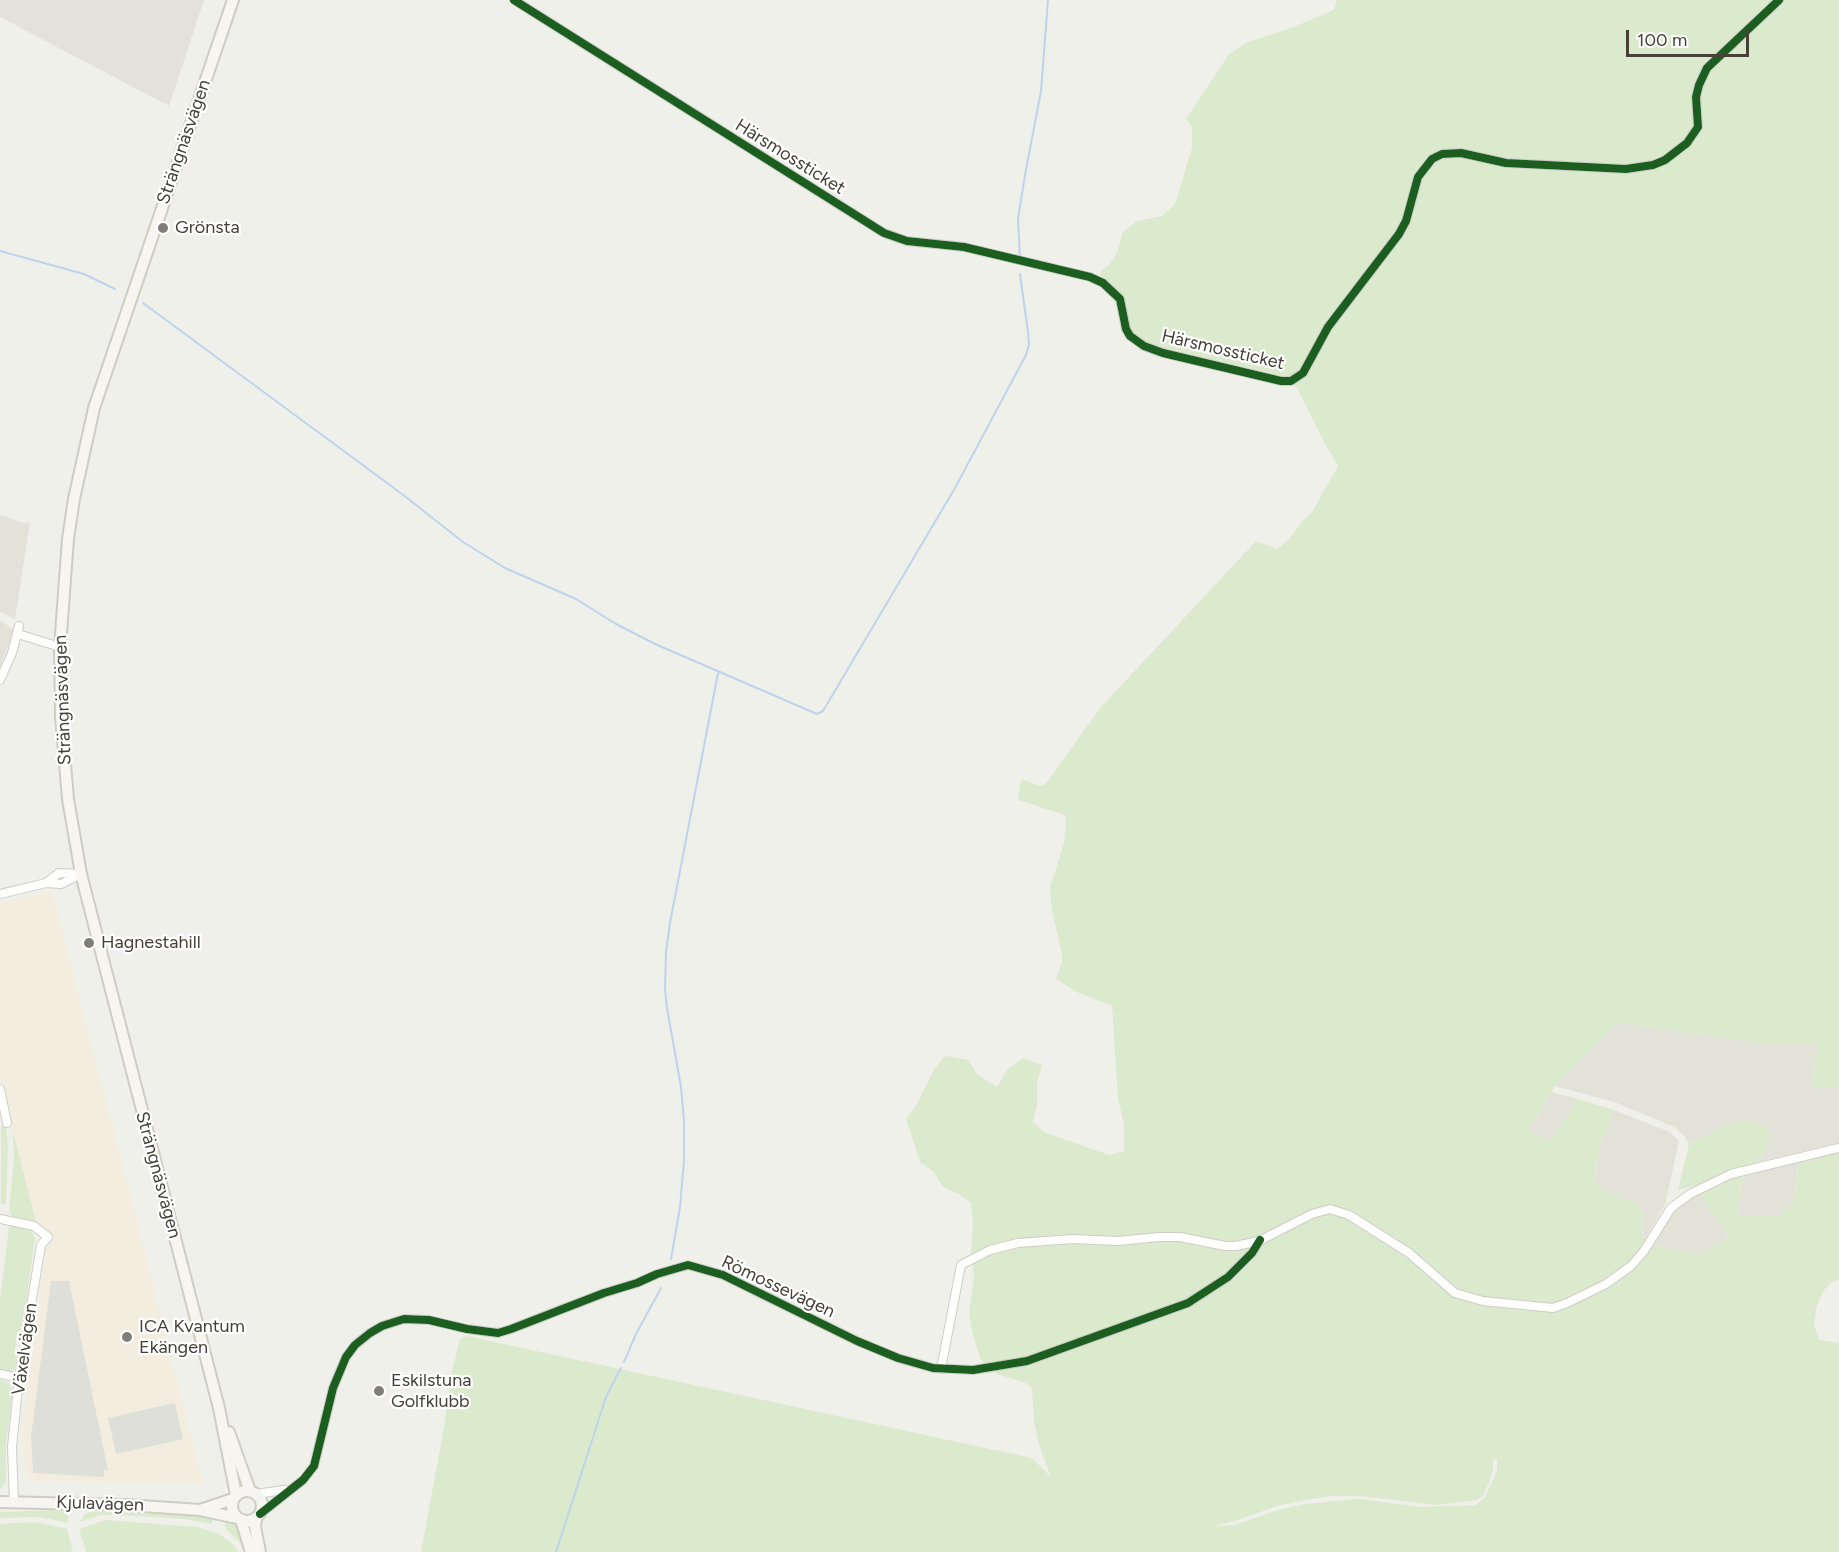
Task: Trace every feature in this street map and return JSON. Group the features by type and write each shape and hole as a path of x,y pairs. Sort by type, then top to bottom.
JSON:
{"main road":[{"name":"Strängnäsvägen","path":"232,0 94,408 74,499 68,539 60,647 61,717 68,799 81,874 219,1408 235,1497"},
{"name":"Strängnäsvägen","path":"219,1408 253,1493"},
{"path":"251,1552 239,1519 231,1506 235,1497 245,1491 253,1493 262,1506 255,1527 260,1552"},
{"name":"Kjulavägen","path":"200,1510 235,1497"},
{"name":"Kjulavägen","path":"0,1502 127,1504 200,1510 239,1519"},
{"path":"239,1519 248,1521 258,1516"}],"street":[{"name":"Härsmossticket","path":"514,0 884,233 907,241 964,248 1090,277 1103,283 1120,299 1126,329 1130,336 1144,346 1163,353 1281,381 1291,381 1303,373 1328,327 1399,234 1406,221 1418,177 1432,159 1442,154 1461,153 1506,163 1626,169 1653,165 1665,160 1688,143 1698,127 1696,97 1707,68 1779,0"},
{"path":"0,680 18,630 60,647"},
{"path":"0,894 46,883 59,873 81,874"},
{"path":"0,1089 7,1123"},
{"path":"941,1369 961,1265 990,1250 1018,1243 1073,1239 1118,1241 1172,1237 1225,1246 1260,1240 1322,1210 1339,1211 1409,1253 1455,1293 1473,1299 1553,1308 1606,1284 1632,1266 1671,1208 1690,1194 1731,1174 1839,1148"},
{"name":"Växelvägen","path":"0,1218 34,1226 48,1237 41,1245 19,1378 12,1448 14,1501"},
{"name":"Römossevägen","path":"258,1516 303,1480 314,1466 333,1388 346,1357 362,1339 382,1326 404,1319 418,1319 498,1333 604,1293 638,1283 657,1274 688,1265 723,1275 898,1358 941,1369 973,1370 1027,1361 1188,1303 1228,1277 1252,1253 1260,1240"},
{"path":"0,1374 19,1378"},
{"path":"253,1493 278,1493 291,1488"}],"shaded area":[{"path":"0,0 204,0 169,106 0,17"},
{"path":"0,515 24,523 30,522 15,619 0,612"},
{"path":"0,620 14,630 0,667"},
{"path":"52,891 203,1485 28,1481 21,1438 45,1257 0,1088 0,903"},
{"path":"1617,1023 1759,1043 1816,1043 1818,1045 1812,1087 1839,1088 1839,1143 1756,1163 1763,1156 1744,1121 1724,1126 1689,1144 1674,1127 1617,1103 1555,1086"},
{"path":"1552,1092 1578,1099 1550,1141 1529,1130"},
{"path":"1614,1110 1670,1132 1679,1141 1665,1205 1645,1239 1641,1224 1644,1214 1638,1202 1619,1198 1597,1185 1595,1178 1601,1143"},
{"path":"1798,1163 1793,1203 1780,1216 1737,1215 1742,1183 1750,1171"},
{"path":"1696,1194 1701,1195 1729,1238 1702,1254 1658,1247 1652,1243 1665,1222 1679,1206"},
{"path":"51,1281 69,1281 108,1470 104,1470 104,1477 33,1473 31,1437"},
{"path":"175,1403 183,1439 116,1454 108,1418"}],"green space":[{"path":"1337,0 1776,0 1702,74 1694,128 1678,150 1639,168 1522,164 1459,151 1424,165 1400,228 1323,328 1296,375 1288,379 1146,346 1130,333 1125,311 1100,279 1101,271 1110,264 1117,253 1123,232 1137,221 1162,216 1175,204 1192,148 1192,127 1186,119 1229,54 1248,42 1291,28 1334,10"},
{"path":"1784,0 1839,0 1839,1088 1812,1087 1818,1045 1816,1043 1759,1043 1617,1023 1555,1086 1529,1130 1550,1141 1578,1099 1614,1110 1601,1143 1595,1178 1597,1185 1619,1198 1638,1202 1644,1214 1641,1224 1645,1239 1658,1247 1702,1254 1729,1238 1701,1195 1696,1194 1733,1175 1750,1171 1742,1183 1738,1215 1780,1216 1793,1203 1798,1163 1839,1152 1839,1280 1833,1281 1824,1290 1817,1305 1814,1324 1819,1340 1839,1343 1839,1552 421,1552 452,1372 460,1339 467,1336 1032,1458 1051,1477 1039,1445 1034,1422 1032,1389 1026,1383 997,1374 981,1360 973,1336 969,1314 974,1277 971,1250 973,1223 971,1203 942,1186 934,1172 920,1162 906,1119 916,1106 934,1069 945,1056 968,1060 978,1075 997,1087 1007,1070 1023,1058 1042,1065 1037,1082 1037,1105 1033,1122 1044,1132 1109,1155 1124,1151 1124,1125 1118,1098 1112,1006 1074,991 1056,978 1062,963 1062,954 1052,910 1050,888 1064,843 1065,815 1018,800 1021,779 1038,785 1047,782 1101,707 1256,541 1277,549 1289,539 1312,512 1338,466 1295,384 1302,380 1330,331 1405,231 1419,182 1425,170 1435,162 1452,155 1471,157 1492,165 1521,169 1615,173 1639,172 1660,166 1681,154 1699,133 1702,127 1699,100 1705,76","holes":["1493,1459 1497,1460 1497,1470 1485,1498 1476,1505 1421,1507 1361,1499 1333,1501 1278,1510 1235,1525 1212,1526 1235,1521 1277,1506 1333,1496 1362,1496 1437,1505 1477,1500 1483,1496 1490,1480"]},
{"path":"1744,1120 1767,1128 1770,1137 1763,1156 1756,1163 1733,1169 1702,1184 1678,1190 1689,1144 1724,1126"},
{"path":"1,1126 6,1126 8,1146 6,1204 1,1204"},
{"path":"13,1132 36,1222 12,1216 9,1212 14,1160"},
{"path":"9,1226 32,1231 35,1238 25,1310 20,1333 17,1333 15,1350 18,1360 14,1370 6,1372 0,1371 0,1300"},
{"path":"0,1380 9,1383 13,1390 6,1444 6,1482 0,1490"},
{"path":"63,1510 68,1516 68,1523 40,1517 0,1518 0,1512"},
{"path":"90,1512 212,1517 212,1524 184,1519 115,1515 101,1515 80,1522 85,1514"},
{"path":"106,1520 197,1527 219,1534 235,1546 238,1552 86,1552 79,1529"},
{"path":"225,1520 233,1521 241,1528 248,1552 244,1552 241,1544 225,1528"},
{"path":"35,1522 67,1529 73,1552 0,1552 0,1524"}],"waterway":[{"path":"1020,259 1018,219 1041,91 1048,0"},
{"path":"0,251 84,274 115,289"},
{"path":"143,303 402,494 463,542 505,568 576,599 616,624 655,644 817,714 823,711 955,488 1026,355 1029,344 1020,274"},
{"path":"671,1259 680,1207 684,1161 684,1121 681,1087 667,1008 666,952 718,673"},
{"path":"624,1362 661,1288"},
{"path":"556,1552 606,1397 621,1368"}],"cycle path":[{"path":"514,0 884,233 907,241 964,247 1090,277 1103,283 1120,299 1126,329 1130,336 1144,346 1163,353 1281,381 1291,381 1303,373 1328,327 1399,234 1406,221 1418,177 1432,159 1442,154 1461,153 1506,163 1626,169 1653,165 1665,160 1687,143 1698,127 1696,97 1707,68 1779,0"},
{"path":"260,1514 303,1480 314,1466 333,1388 346,1357 355,1345 370,1333 382,1326 404,1319 429,1320 467,1329 498,1333 657,1274 688,1265 723,1275 857,1341 898,1358 933,1368 973,1370 1027,1361 1188,1303 1228,1277 1252,1253 1260,1240"}],"place":[{"name":"Grönsta","path":"163,228"},
{"name":"Hagnestahill","path":"89,943"},
{"name":"ICA Kvantum Ekängen","path":"127,1337"},
{"name":"Eskilstuna Golfklubb","path":"379,1391"}]}
